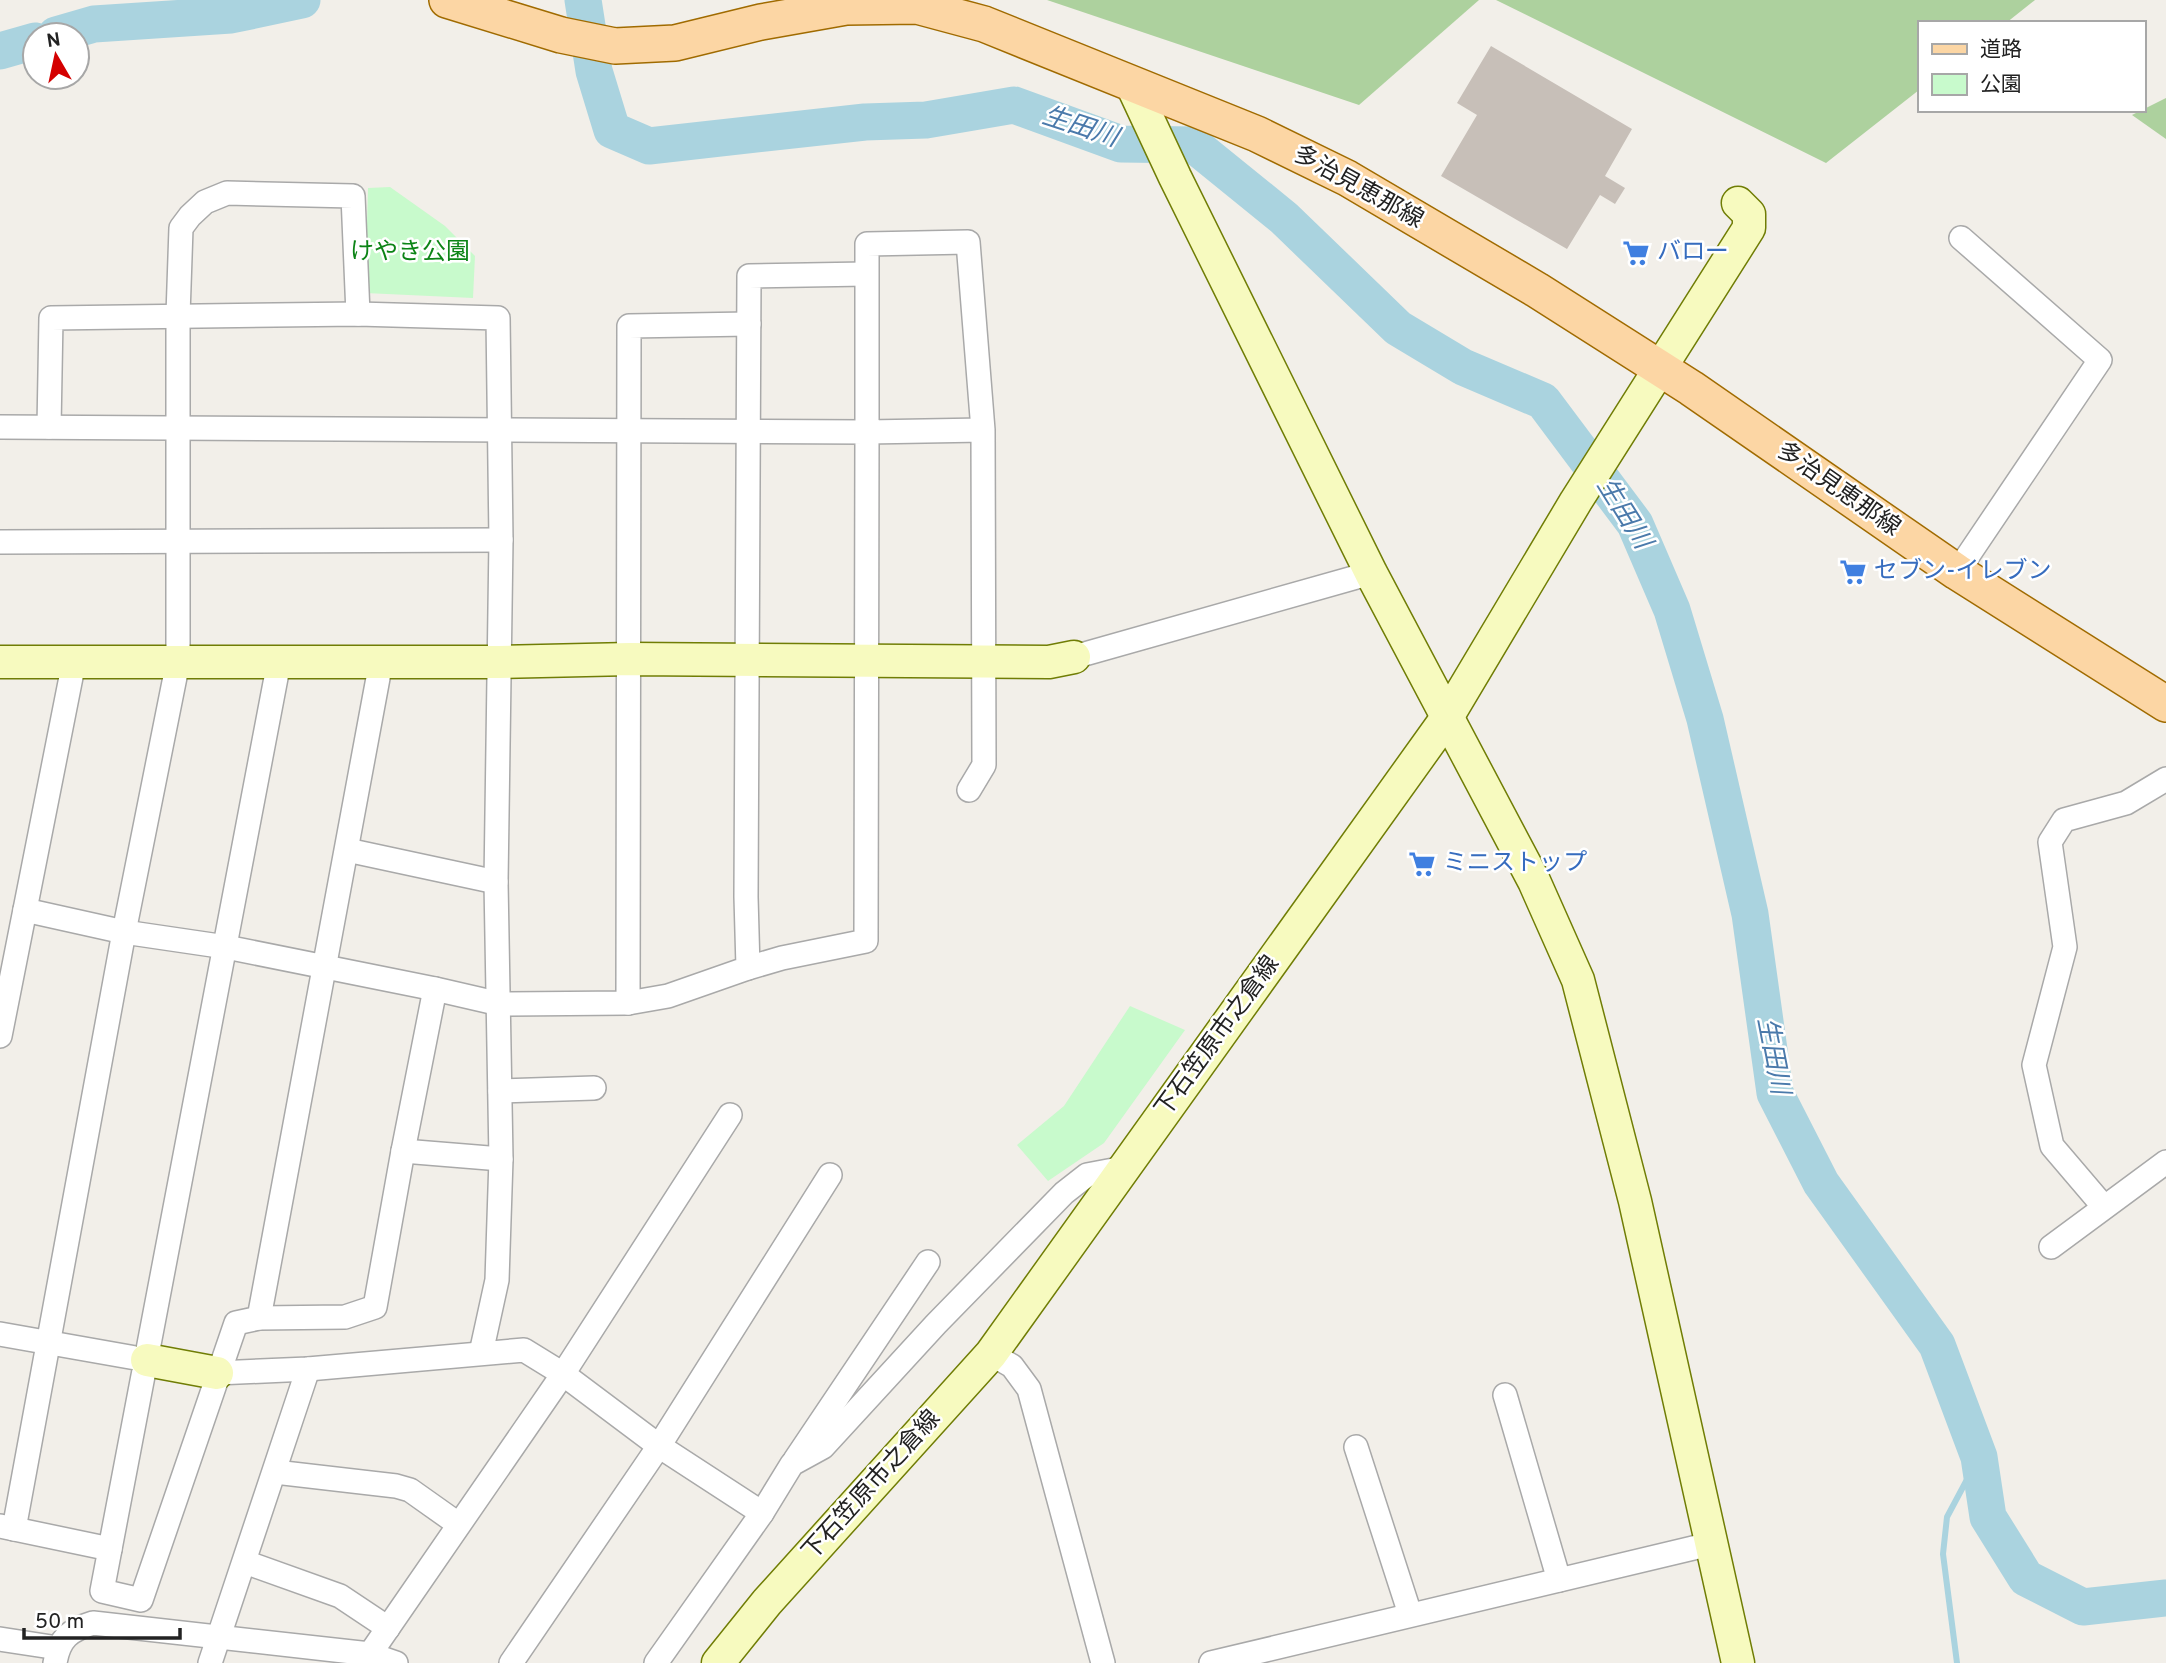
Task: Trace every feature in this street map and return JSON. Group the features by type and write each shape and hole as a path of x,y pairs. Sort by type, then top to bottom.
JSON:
{"main road":[{"name":"多治見恵那線","path":"447,0 561,35 615,47 675,43 761,22 846,8 917,6 984,24 1257,134 1347,178 1537,290 1691,388 1957,572 2166,704"}],"street":[{"path":"1132,85 1146,119 1371,573 1534,881 1578,980 1634,1200 1738,1663"},
{"path":"110,1549 7,1527 50,1343 124,932 178,662 176,541 181,229 190,215 205,202 227,194 354,196 358,314"},
{"name":"下石笠原市之倉線","path":"718,1663 767,1602 991,1354 1446,719 1576,501 1749,228 1749,214 1738,203"},
{"path":"1957,572 2100,360 1961,238"},
{"path":"25,910 124,932 226,947 499,1004 628,1003 668,996 782,958 866,941 867,244 968,242 983,430 984,765 969,790"},
{"path":"748,968 749,276 866,274"},
{"path":"49,427 51,318 358,314 498,318 501,540 496,882 501,1159 497,1280 481,1353"},
{"path":"628,1003 629,326 749,324"},
{"path":"0,427 867,432 983,430"},
{"path":"0,541 501,540"},
{"path":"0,662 499,662 629,659 1049,662 1371,573"},
{"path":"1,1029 74,662"},
{"path":"279,662 102,1591 141,1600 236,1323 259,1318 345,1317 375,1307 402,1151 435,989"},
{"path":"259,1318 381,662"},
{"path":"2104,1207 2052,1146 2034,1065 2065,947 2050,842 2064,820 2126,803 2166,779"},
{"path":"347,850 496,882"},
{"path":"500,1091 594,1088"},
{"path":"370,1654 563,1374 730,1115"},
{"path":"402,1151 501,1159"},
{"path":"2050,1247 2166,1162"},
{"path":"792,1464 822,1447 936,1324 1064,1193 1087,1175 1124,1168"},
{"path":"511,1663 659,1446 830,1175"},
{"path":"656,1663 762,1513 928,1262"},
{"path":"0,1334 217,1373 308,1369 524,1350 563,1374 659,1446 762,1513"},
{"path":"991,1354 1012,1366 1029,1389 1103,1663"},
{"path":"210,1663 308,1369"},
{"path":"1506,1395 1559,1580"},
{"path":"1356,1447 1410,1614"},
{"path":"275,1472 396,1486 410,1490 458,1524"},
{"path":"1210,1663 1710,1544"},
{"path":"245,1562 340,1596 388,1629"},
{"path":"0,1639 57,1655 74,1629 93,1623 370,1654 396,1663"}],"green space":[{"path":"1047,0 1479,0 1359,105"},
{"path":"1496,0 2035,0 2009,21 1918,21 1918,91 1826,163"},
{"path":"2166,98 2166,139 2132,115 2145,112 2145,108"},
{"name":"けやき公園","path":"390,187 445,226 475,256 473,298 365,293 368,188"},
{"path":"1130,1006 1185,1030 1104,1143 1048,1181 1017,1145 1064,1106"}],"building":[{"path":"1491,46 1632,129 1605,176 1625,188 1615,204 1600,195 1567,249 1441,176 1477,115 1457,103"}],"waterway":[{"name":"生田川","path":"91,25 231,15 302,0"},
{"name":"生田川","path":"583,0 594,71 612,130 649,146 865,122 926,120 1014,105 1121,144 1194,145 1284,218 1398,328 1463,367 1543,401 1635,524 1672,610 1705,719 1750,914 1775,1093 1821,1183 1937,1345 1979,1457 1988,1517 2026,1578 2083,1607 2166,1598"},
{"name":"生田川","path":"0,51 21,45"},
{"path":"1957,1663 1943,1554 1947,1517 1979,1457"}],"place":[{"name":"バロー","path":"1636,253"},
{"name":"セブン-イレブン","path":"1853,572"},
{"name":"ミニストップ","path":"1422,864"}]}
